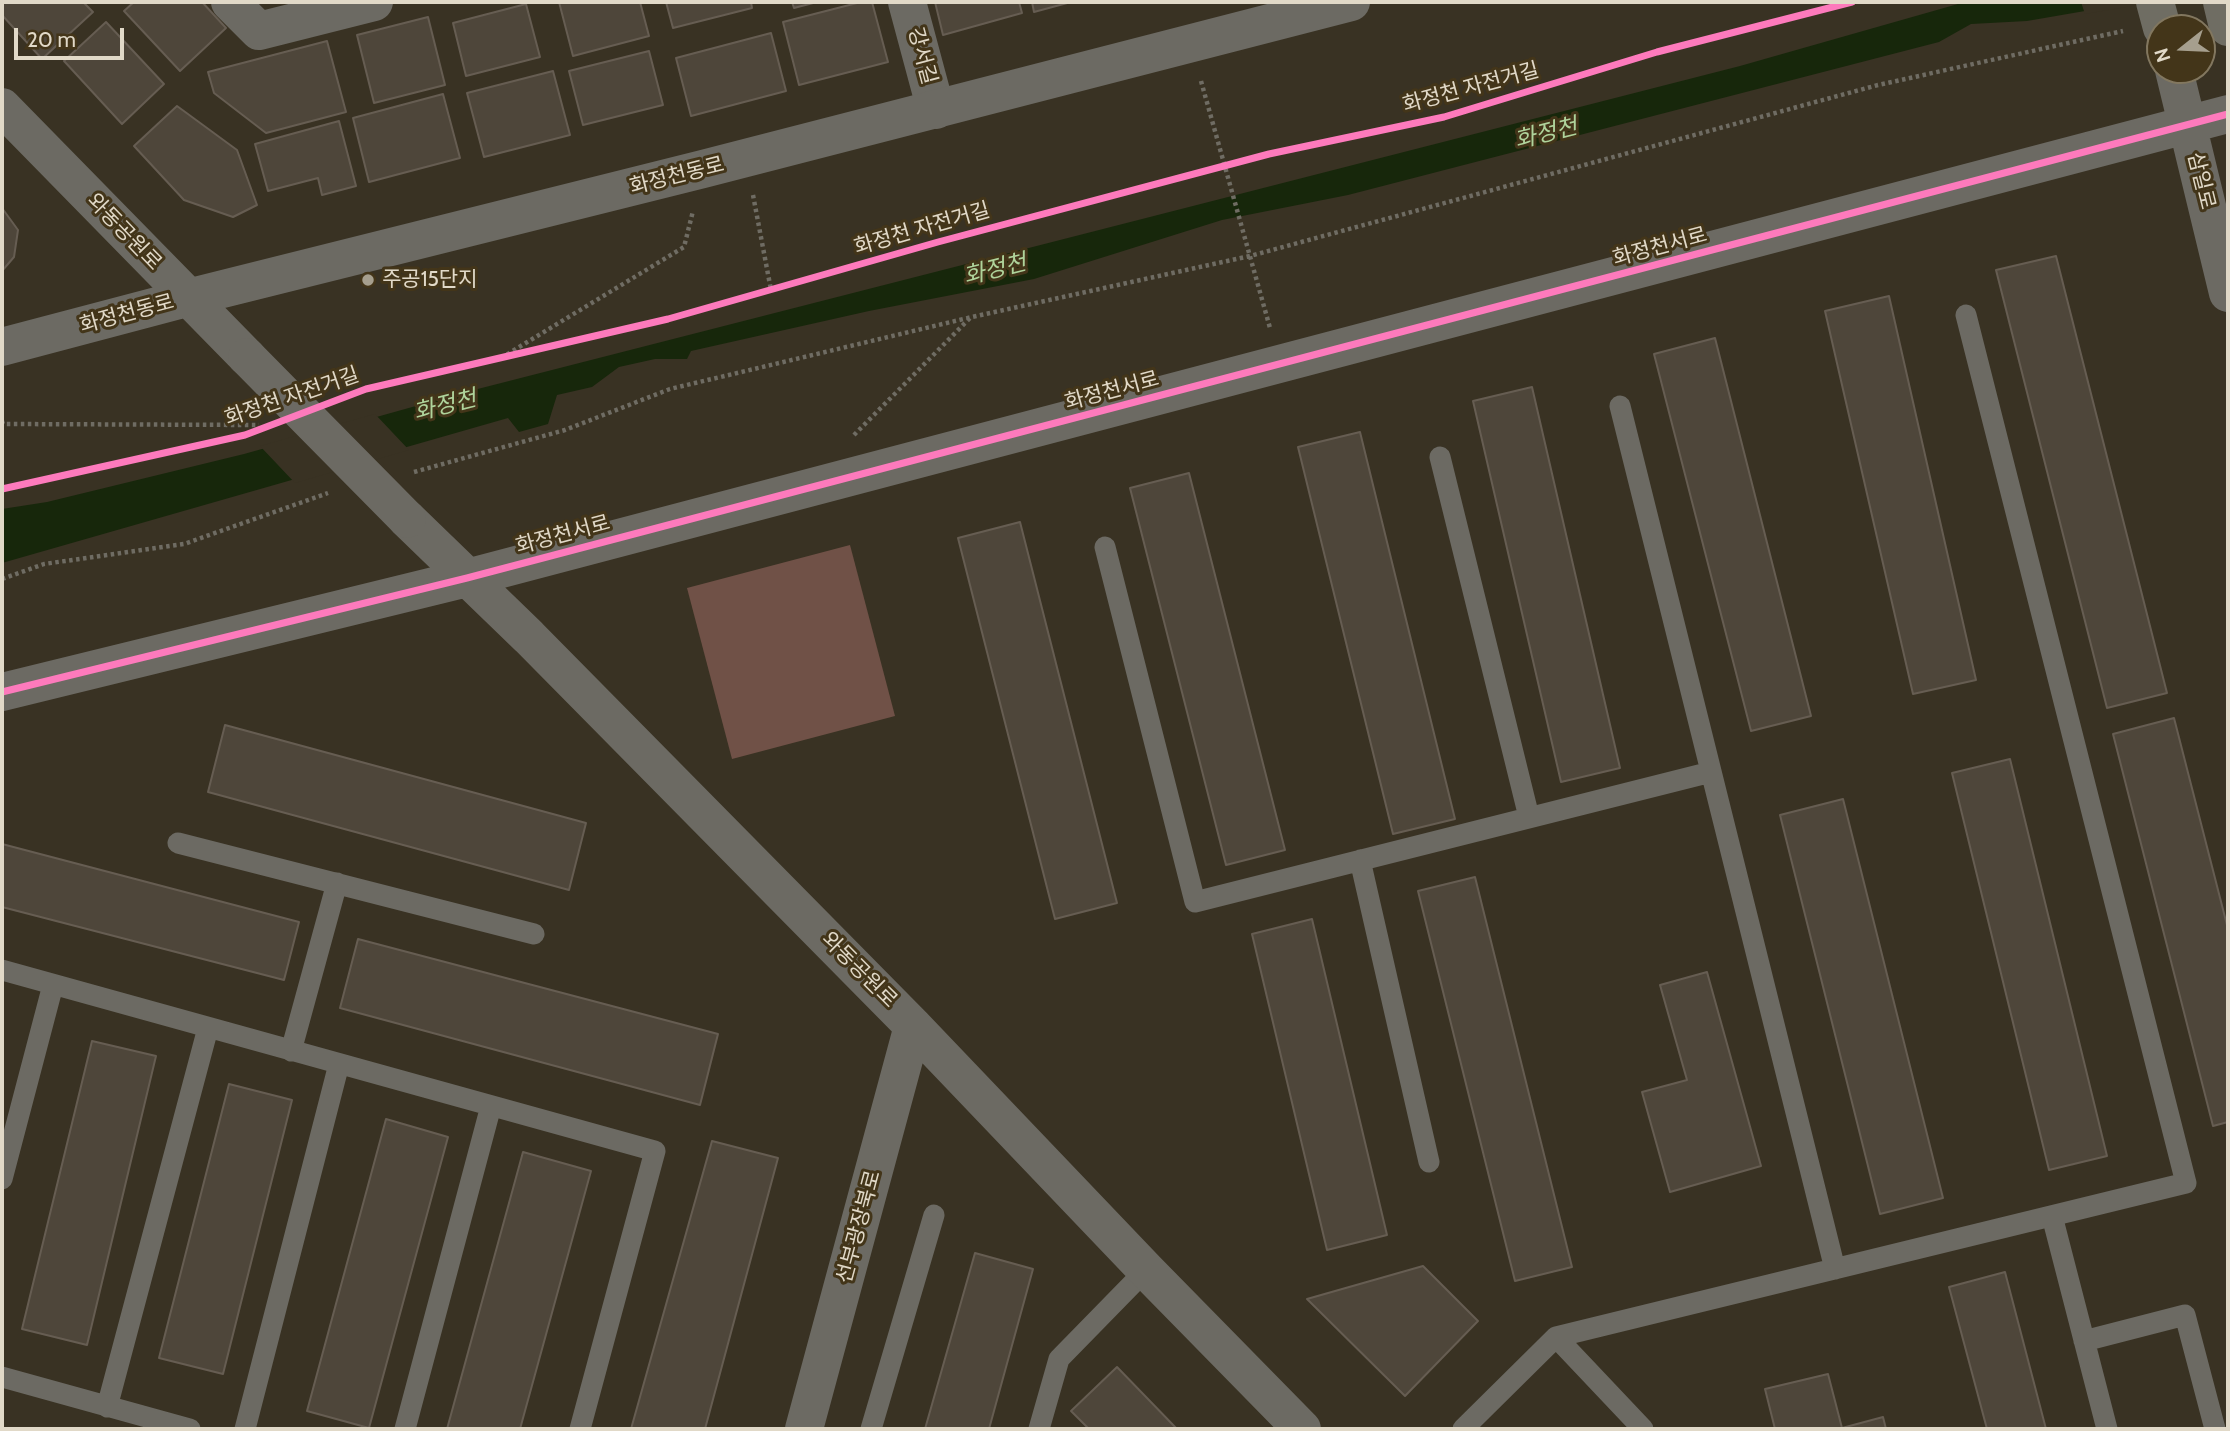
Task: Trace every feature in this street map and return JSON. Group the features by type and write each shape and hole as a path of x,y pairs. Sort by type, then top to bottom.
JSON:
{"main road":[{"path":"2222,2 2228,27"}],"street":[{"path":"230,2 259,31 374,2"},
{"name":"강서길","path":"907,2 936,110"},
{"name":"화정천동로","path":"2,347 1351,2"},
{"name":"삼일로","path":"2177,84 2228,293"},
{"name":"와동공원로","path":"2,107 187,298 537,645 914,1026 1146,1270 1302,1429"},
{"name":"화정천서로","path":"2,692 467,578 2228,114"},
{"name":"선부광장북로","path":"804,1429 914,1026"}],"lane":[{"path":"1463,1429 1556,1337 2186,1183 1966,315"},
{"path":"1620,406 1835,1269"},
{"path":"1440,457 1529,817"},
{"path":"1105,547 1195,902 1711,772"},
{"path":"178,843 534,934"},
{"path":"1360,860 1429,1162"},
{"path":"291,1051 337,883"},
{"path":"2,970 655,1151 580,1429"},
{"path":"2,1179 53,985"},
{"path":"107,1407 208,1028"},
{"path":"246,1429 339,1064"},
{"path":"405,1429 491,1106"},
{"path":"871,1429 934,1215"},
{"path":"2052,1216 2107,1429"},
{"path":"1039,1429 1059,1359 1146,1270"},
{"path":"2084,1341 2185,1315 2215,1429"},
{"path":"1556,1337 1643,1429"},
{"path":"2,1377 190,1429"}],"path":[{"path":"405,474 457,462 565,430 670,389 972,317 1250,256 1878,85 2125,30"},
{"path":"1191,43 1280,365"},
{"path":"746,158 771,290"},
{"path":"1210,169 1235,163"},
{"path":"501,358 684,247 703,169"},
{"path":"758,294 784,286"},
{"path":"846,443 972,317"},
{"path":"487,361 526,352"},
{"path":"2,421 3,424 271,425"},
{"path":"2,579 44,564 184,544 313,496 339,490"}],"shaded area":[{"path":"850,545 895,716 732,759 687,588"}],"water":[{"name":"화정천","path":"1965,2 2137,2 2027,21 1971,24 1939,42 1348,195 1222,220 1034,279 869,311 691,351 687,359 655,359 619,367 592,387 557,395 548,424 519,432 508,418 2,563 2,509 47,502 244,454 466,392 1740,66"}],"pier":[{"path":"2081,2 2140,2 2138,5 2085,14"},
{"path":"375,414 409,450 295,483 260,446"}],"building":[{"path":"2,2 83,2 93,12 42,59 2,15"},
{"path":"134,2 202,2 226,28 180,71 124,11"},
{"path":"559,2 640,2 649,36 573,56"},
{"path":"666,2 751,2 752,8 673,28"},
{"path":"792,2 817,2 794,8"},
{"path":"861,2 872,2 888,62 799,85 783,22"},
{"path":"935,2 1019,2 1022,13 943,35"},
{"path":"1032,2 1071,2 1034,12"},
{"path":"526,4 540,57 466,76 453,23"},
{"path":"428,17 445,85 374,103 357,35"},
{"path":"106,22 164,84 122,124 64,61"},
{"path":"771,33 786,91 691,116 676,58"},
{"path":"327,41 346,112 266,133 214,93 208,72"},
{"path":"649,51 663,105 583,125 569,71"},
{"path":"553,71 570,135 484,157 467,93"},
{"path":"443,94 460,158 369,182 353,118"},
{"path":"177,106 237,150 257,205 233,217 184,200 134,146"},
{"path":"339,121 356,186 322,195 318,178 268,191 255,144"},
{"path":"2,208 18,230 14,257 2,271"},
{"path":"2056,256 2167,693 2107,708 1996,270"},
{"path":"1889,296 1976,680 1913,694 1825,311"},
{"path":"1715,338 1811,716 1751,731 1654,354"},
{"path":"1532,387 1620,768 1561,782 1473,401"},
{"path":"1360,432 1455,819 1393,834 1298,447"},
{"path":"1189,473 1285,850 1226,865 1130,488"},
{"path":"1020,522 1117,903 1055,919 958,538"},
{"path":"2174,718 2228,929 2228,1122 2213,1126 2113,734"},
{"path":"225,725 586,823 569,890 208,792"},
{"path":"2010,759 2107,1156 2049,1170 1952,773"},
{"path":"1843,799 1943,1198 1880,1214 1780,815"},
{"path":"2,844 299,922 284,980 2,907"},
{"path":"1475,877 1572,1267 1515,1281 1418,891"},
{"path":"1312,919 1387,1235 1327,1250 1252,934"},
{"path":"358,939 718,1034 700,1105 340,1008"},
{"path":"1707,972 1761,1166 1670,1192 1642,1092 1687,1080 1660,985"},
{"path":"92,1041 156,1056 87,1345 22,1329"},
{"path":"229,1084 292,1100 223,1374 159,1358"},
{"path":"386,1119 448,1137 369,1428 307,1411"},
{"path":"712,1141 778,1158 705,1429 631,1429"},
{"path":"523,1152 591,1171 520,1429 447,1429"},
{"path":"975,1253 1033,1269 989,1429 925,1429"},
{"path":"1423,1266 1478,1321 1405,1396 1307,1299"},
{"path":"2005,1272 2046,1429 1987,1429 1949,1287"},
{"path":"1117,1367 1177,1429 1089,1429 1071,1411"},
{"path":"1828,1374 1842,1428 1883,1417 1886,1429 1775,1429 1765,1389"}],"cycle path":[{"name":"화정천 자전거길","path":"2,489 245,435 366,389 668,319 938,242 1269,154 1444,117 1657,52 1852,2"},
{"path":"2,692 467,578 2228,114"}],"place":[{"name":"주공15단지","path":"368,280"}]}
